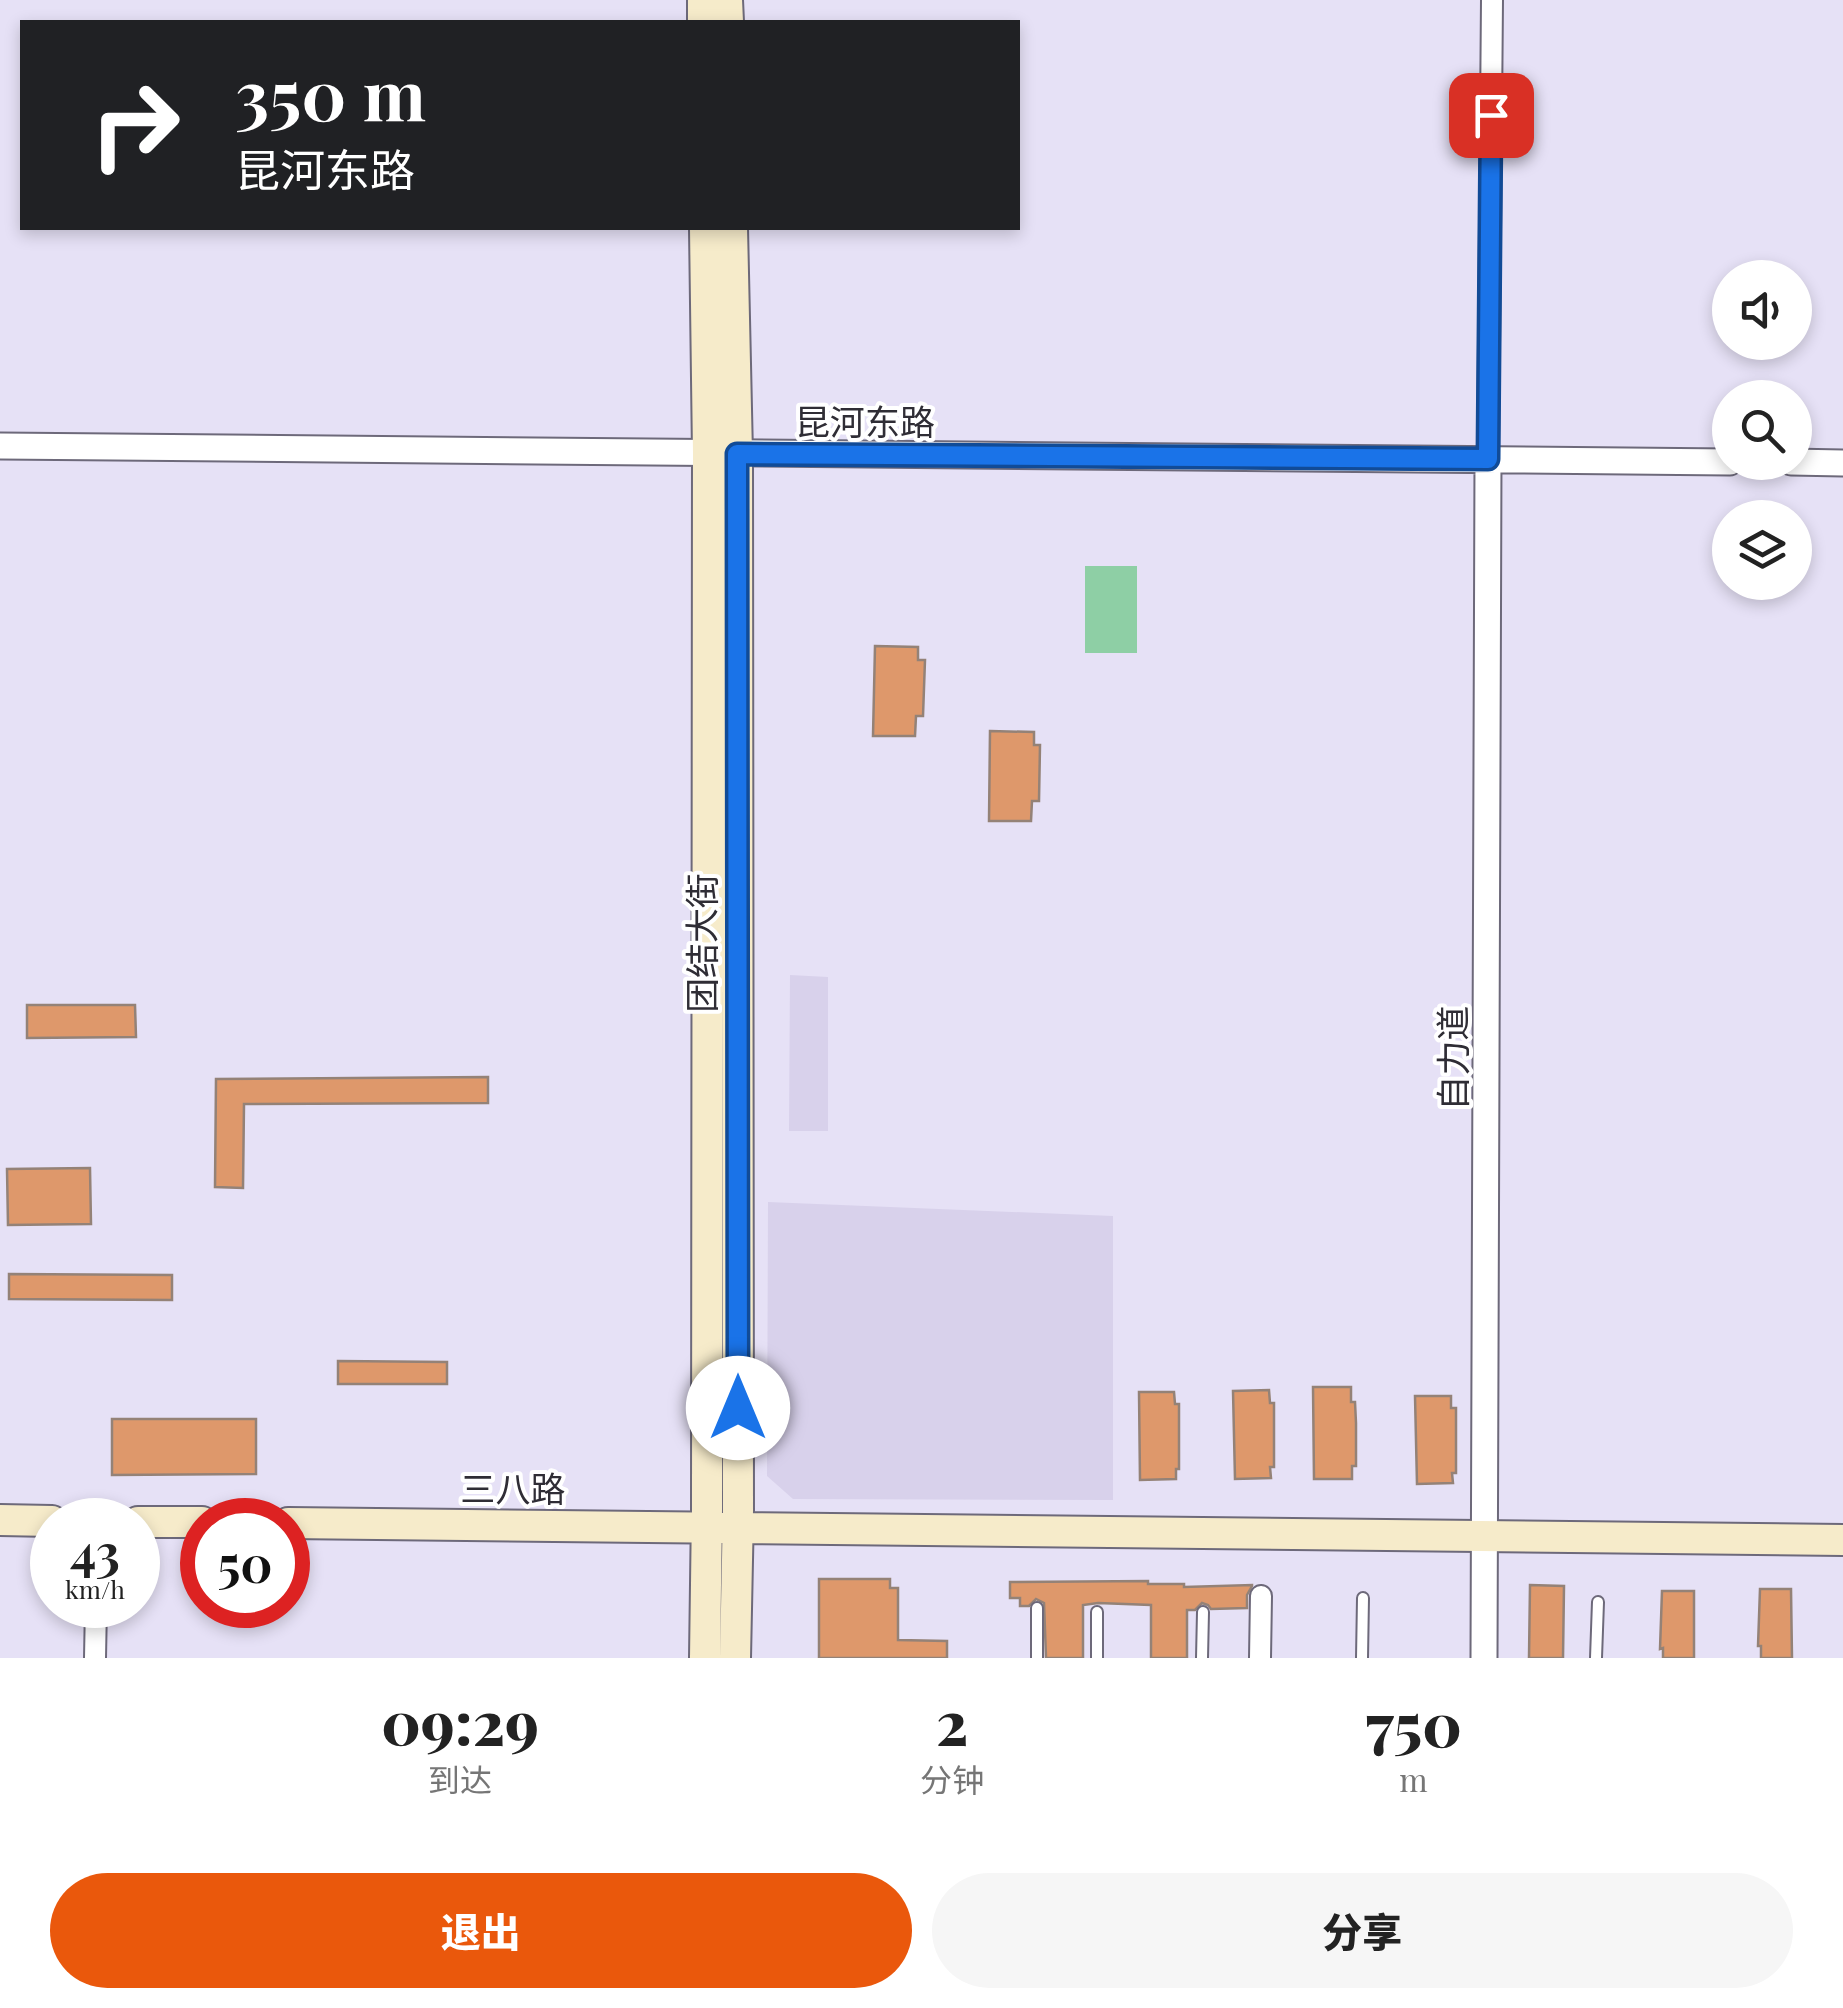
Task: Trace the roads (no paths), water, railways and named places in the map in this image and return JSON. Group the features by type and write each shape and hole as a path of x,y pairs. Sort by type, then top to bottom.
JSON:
{"main road":[{"name":"团结大街","path":"706,230 722,454"},
{"name":"团结大街","path":"732,230 722,454 722,1526 735,1658"},
{"path":"0,1520 30,1521"},
{"name":"三八路","path":"310,1522 1843,1540"},
{"name":"团结大街","path":"704,1658 722,1526"}],"street":[{"path":"1488,459 1492,0"},
{"name":"昆河东路","path":"0,446 1712,462"},
{"name":"自力道","path":"1484,1658 1488,459"},
{"path":"1812,462 1843,463"},
{"path":"1260,1658 1261,1596"},
{"path":"95,1658 96,1628"}],"lane":[{"path":"1362,1598 1362,1658"},
{"path":"1596,1658 1598,1602"},
{"path":"1037,1608 1037,1658"},
{"path":"1096,1658 1097,1612"},
{"path":"1202,1612 1202,1658"}]}
